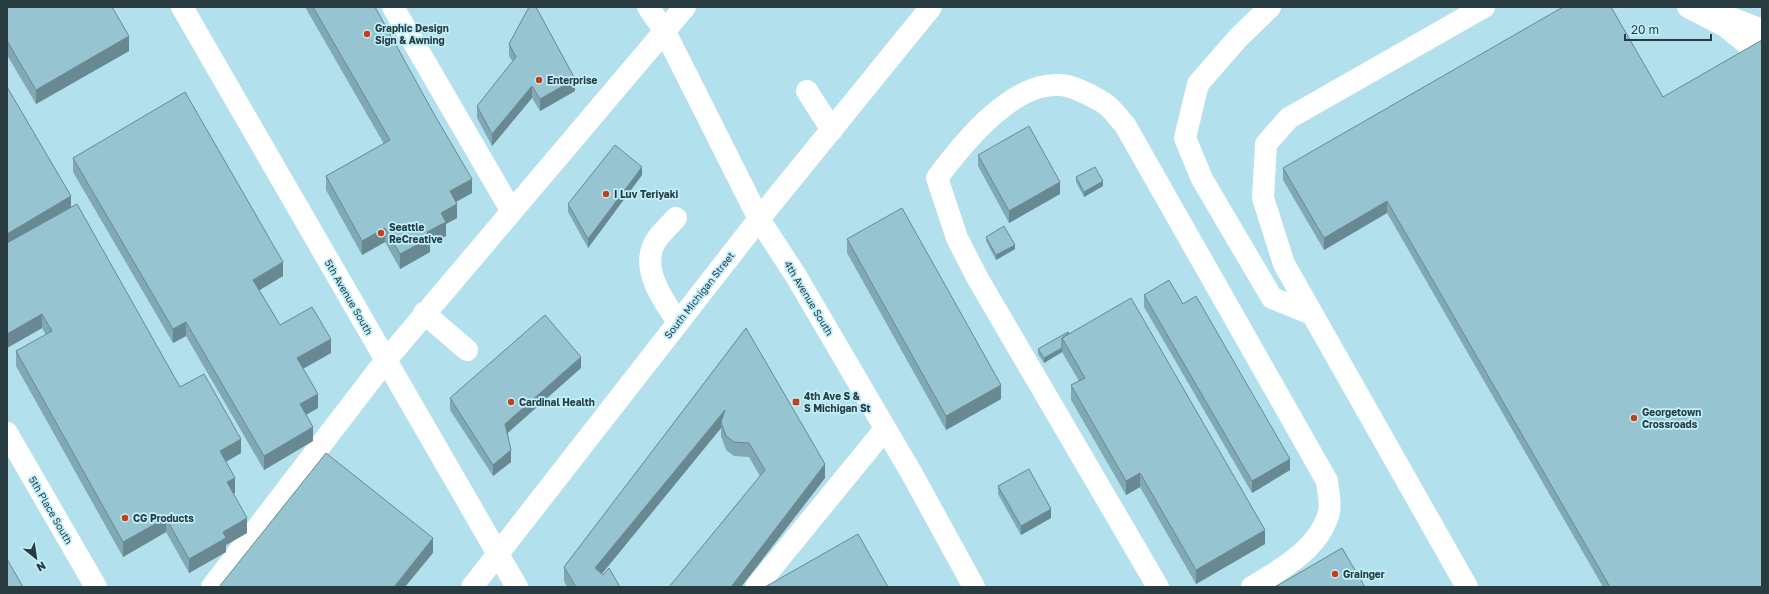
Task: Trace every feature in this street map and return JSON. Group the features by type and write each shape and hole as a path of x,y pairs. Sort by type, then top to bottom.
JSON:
{"main road":[{"name":"5th Avenue South","path":"182,7 517,587"},
{"path":"393,7 511,210"},
{"name":"4th Avenue South","path":"648,7 664,30 759,218 796,276 912,474 974,587"},
{"path":"212,587 386,360 424,313 685,7"},
{"name":"South Michigan Street","path":"472,587 759,218 932,7"},
{"path":"1270,7 1238,38 1198,84 1185,138 1202,179 1272,298 1312,314"},
{"path":"1467,587 1284,264 1263,198 1266,144 1289,118 1484,7"},
{"path":"1688,7 1725,26 1761,54"},
{"path":"1703,7 1762,30"},
{"path":"1158,587 978,279 957,238 937,178 962,145 1004,106 1034,88 1060,84 1082,92 1105,104 1125,126 1327,481 1330,510 1322,532 1289,565 1252,587"},
{"path":"807,91 832,130"},
{"path":"676,218 655,242 650,255 656,288 678,322"},
{"path":"424,313 467,350"},
{"path":"756,587 885,429"},
{"name":"5th Place South","path":"7,433 96,587"}],"building":[{"path":"7,7 112,7 129,36 36,90 7,41"},
{"path":"313,7 375,7 472,179 450,191 457,204 441,213 446,222 427,232 430,238 400,254 385,228 362,241 326,176 390,140"},
{"name":"Enterprise","path":"529,7 536,7 575,79 540,99 532,86 492,134 477,106 516,57 509,44"},
{"name":"Georgetown Crossroads","path":"1563,7 1611,7 1663,97 1762,40 1762,587 1610,587 1387,201 1324,238 1283,168"},
{"path":"7,87 71,196 7,234"},
{"path":"185,92 283,262 253,280 280,325 312,307 331,339 297,358 318,394 300,404 313,427 264,456 186,322 173,329 73,158"},
{"path":"1029,126 1060,182 1009,211 978,155"},
{"name":"I Luv Teriyaki","path":"615,145 642,167 588,239 568,204"},
{"path":"1095,167 1103,181 1084,192 1076,177"},
{"path":"77,204 180,387 204,374 241,439 220,451 235,478 227,482 247,518 223,532 226,538 189,559 166,518 123,542 16,351 52,331 42,314 7,334 7,243"},
{"path":"902,208 1001,385 946,416 847,239"},
{"path":"1004,226 1015,245 996,255 986,237"},
{"path":"1169,280 1183,304 1196,296 1290,459 1252,481 1144,295"},
{"path":"1131,298 1265,530 1196,570 1140,473 1126,481 1071,385 1085,378 1062,338"},
{"path":"545,315 581,357 505,424 511,450 493,465 450,398"},
{"path":"746,328 825,464 731,587 669,587 765,470 749,443 734,442 726,436 721,422 725,410 595,568 603,575 609,568 620,587 576,587 564,567"},
{"path":"1068,332 1069,333 1062,338 1062,348 1044,358 1038,349"},
{"path":"326,453 433,538 394,587 219,587"},
{"path":"1029,469 1051,509 1021,526 998,486"},
{"path":"858,534 888,587 765,587"},
{"path":"1342,548 1365,587 1275,587"},
{"path":"7,559 23,587 7,587"}],"place":[{"name":"Graphic Design Sign & Awning","path":"367,34"},
{"name":"Enterprise","path":"539,80"},
{"name":"I Luv Teriyaki","path":"606,194"},
{"name":"Seattle ReCreative","path":"381,233"},
{"name":"Cardinal Health","path":"511,402"},
{"name":"4th Ave S & S Michigan St","path":"796,402"},
{"name":"Georgetown Crossroads","path":"1634,418"},
{"name":"CG Products","path":"125,518"},
{"name":"Grainger","path":"1335,574"}]}
